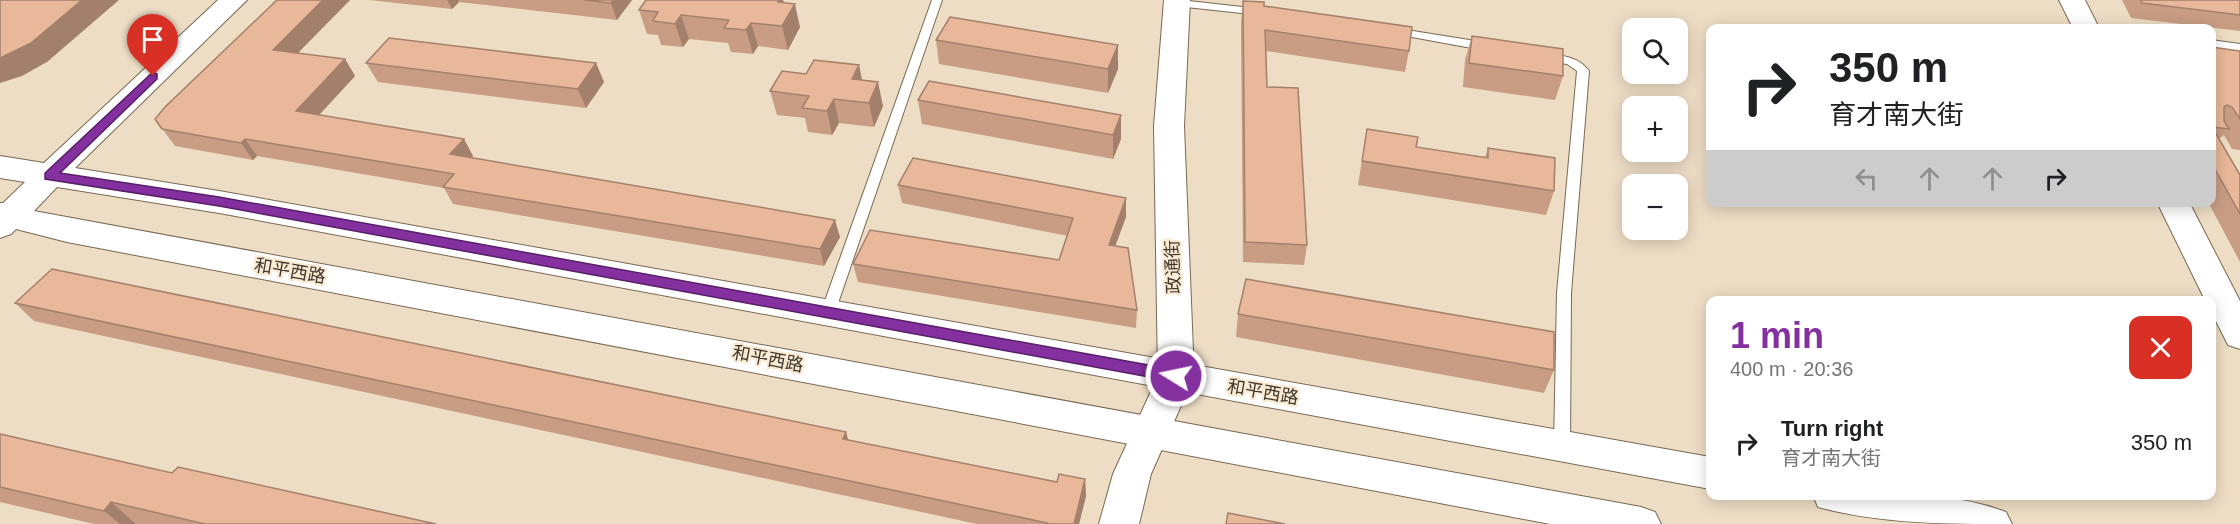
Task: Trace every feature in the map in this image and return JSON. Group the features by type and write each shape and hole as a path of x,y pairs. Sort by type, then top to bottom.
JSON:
{"main road":[{"path":"2,214 26,172 213,0"},
{"path":"26,172 234,0"},
{"path":"2072,0 2084,24"},
{"name":"政通街","path":"1119,524 1132,474 1176,376 1169,126 1177,2"},
{"name":"和平西路","path":"26,172 219,202 1706,472"},
{"path":"2176,207 2240,335"},
{"name":"和平西路","path":"2,214 67,230 1641,524"},
{"path":"1860,500 1992,524"}],"lane":[{"path":"828,312 937,0"},
{"path":"1177,2 1270,13"},
{"path":"1376,28 1503,50"},
{"path":"2216,45 2240,48"},
{"path":"1537,56 1572,62 1580,65 1583,71 1564,293 1562,446"}],"building":[{"path":"0,0 82,0 31,43 0,58"},
{"path":"277,0 323,0 273,50 345,59 296,111 464,139 450,154 835,220 820,249 443,187 454,174 245,139 241,143 162,129 155,119 165,107"},
{"path":"584,0 613,0 611,3"},
{"path":"646,0 779,0 778,2 795,4 782,26 751,23 746,30 724,28 729,20 681,15 675,24 653,21 658,12 639,10"},
{"path":"2141,0 2240,0 2240,15 2142,3"},
{"path":"1243,1 1264,2 1264,6 1412,27 1409,51 1265,30 1267,87 1298,88 1307,245 1245,242"},
{"path":"950,17 1118,45 1108,69 936,40"},
{"path":"1472,36 1563,49 1563,76 1469,63"},
{"path":"389,38 596,63 578,89 366,63"},
{"path":"2216,48 2240,51 2240,119 2232,107 2227,105 2224,107 2224,121 2229,129 2216,127"},
{"path":"814,60 859,65 852,79 878,82 869,103 834,99 827,111 802,108 809,96 770,91 782,71 806,74"},
{"path":"929,81 1121,115 1113,135 918,100"},
{"path":"1367,129 1418,137 1416,147 1488,158 1488,148 1555,158 1554,191 1362,161"},
{"path":"2216,134 2240,175 2240,214 2216,171"},
{"path":"913,158 1126,198 1109,245 1128,248 1137,310 853,264 870,230 1059,260 1073,218 898,185"},
{"path":"52,269 846,432 843,439 1057,482 1059,474 1085,479 1074,524 1046,524 15,303"},
{"path":"1246,279 1554,332 1554,370 1238,314"},
{"path":"0,434 172,473 178,467 436,524 205,524 111,502 104,511 0,487"},
{"path":"1228,513 1285,524 1226,524"}],"route":[{"path":"153,76 50,176 219,202 1176,376"}]}
